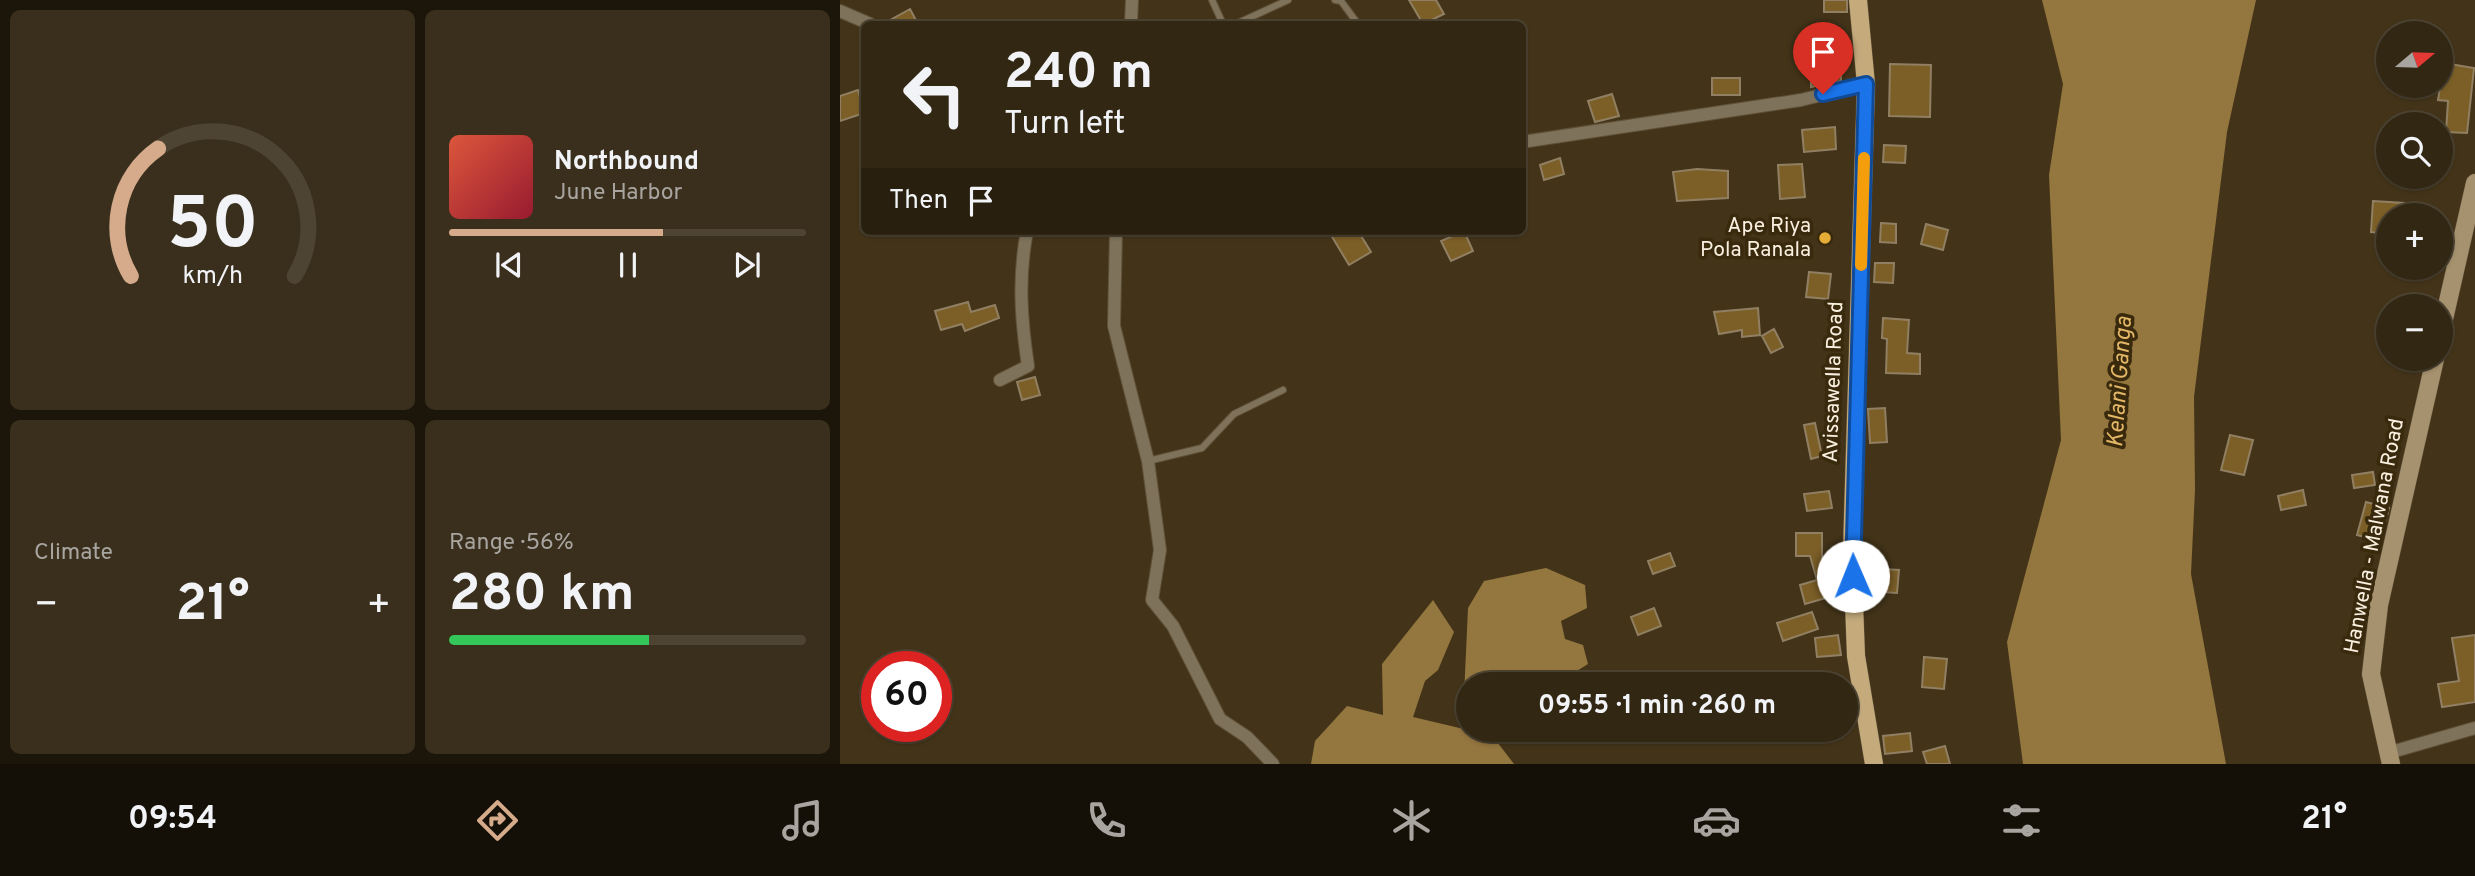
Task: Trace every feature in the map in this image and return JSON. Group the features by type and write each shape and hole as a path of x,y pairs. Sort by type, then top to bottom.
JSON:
{"main road":[{"name":"Avissawella Road","path":"1858,0 1866,84 1852,550 1856,656 1874,764"}],"street":[{"path":"1131,21 1132,0"},
{"path":"840,11 863,21"},
{"path":"1526,141 1801,100 1866,84"},
{"path":"2450,294 2475,183"},
{"path":"1000,380 1028,366 1020,317 1021,265 1026,235"},
{"path":"1116,235 1114,326 1148,461 1160,550 1152,600 1173,626 1220,719 1247,737 1273,764"},
{"name":"Hanwella - Malwana Road","path":"2390,759 2371,674 2379,605 2432,371"},
{"path":"2390,759 2475,728"}],"lane":[{"path":"1212,0 1222,21"},
{"path":"1242,21 1288,0"},
{"path":"1335,0 1341,1 1356,21"},
{"path":"1148,461 1202,448 1234,414 1283,390"}],"water":[{"name":"Kelani Ganga","path":"2042,0 2256,0 2227,132 2194,397 2195,490 2191,574 2226,764 2023,764 2007,642 2061,440 2049,175 2063,84"},
{"path":"1546,568 1585,585 1587,608 1561,621 1565,639 1583,645 1588,664 1575,672 1465,672 1468,608 1484,581"},
{"path":"1433,600 1454,632 1438,670 1425,681 1413,717 1456,727 1456,742 1497,742 1514,764 1311,764 1315,741 1347,706 1383,715 1382,664"}],"building":[{"path":"1409,0 1436,0 1444,14 1429,21 1421,21"},
{"path":"1824,0 1847,0 1847,12 1824,12"},
{"path":"910,9 916,21 888,21"},
{"path":"1811,64 1841,64 1841,81 1811,87"},
{"path":"1890,64 1931,65 1930,117 1889,116"},
{"path":"2454,65 2474,68 2467,133 2453,132 2453,112 2447,112 2448,101 2438,100 2454,98"},
{"path":"1712,78 1740,78 1740,95 1712,95"},
{"path":"858,90 861,114 840,121 840,96"},
{"path":"1612,94 1619,116 1595,122 1588,101"},
{"path":"1835,127 1836,149 1804,152 1802,130"},
{"path":"1884,145 1906,146 1905,163 1883,162"},
{"path":"1560,158 1564,174 1544,180 1540,165"},
{"path":"1802,164 1805,197 1780,199 1778,165"},
{"path":"1697,169 1728,171 1728,198 1677,201 1673,172"},
{"path":"2373,201 2404,203 2376,203 2376,233 2371,232"},
{"path":"1881,223 1896,224 1896,243 1880,242"},
{"path":"1926,224 1948,230 1943,250 1921,244"},
{"path":"1331,235 1360,235 1371,252 1349,265"},
{"path":"1455,235 1466,235 1473,251 1451,261 1441,241"},
{"path":"1875,263 1894,263 1893,283 1874,282"},
{"path":"1809,272 1831,274 1828,299 1806,297"},
{"path":"968,302 971,312 995,305 999,318 965,331 962,324 941,330 935,311"},
{"path":"1758,308 1760,335 1742,337 1742,330 1719,334 1714,312"},
{"path":"1883,318 1909,320 1907,353 1920,354 1920,374 1886,373 1887,339 1882,338"},
{"path":"1774,329 1783,347 1771,353 1762,336"},
{"path":"1035,377 1040,395 1022,400 1017,382"},
{"path":"1885,408 1887,442 1870,443 1868,409"},
{"path":"1815,423 1822,456 1811,459 1804,425"},
{"path":"2230,435 2253,440 2244,475 2221,470"},
{"path":"2373,472 2375,485 2354,488 2352,475"},
{"path":"2303,490 2306,505 2281,510 2278,496"},
{"path":"1829,491 1832,508 1807,511 1804,494"},
{"path":"2366,502 2389,508 2380,541 2357,535"},
{"path":"1796,533 1822,533 1822,559 1832,557 1836,573 1822,577 1829,597 1805,604 1800,585 1817,580 1810,556 1796,556"},
{"path":"1670,553 1675,566 1653,574 1648,561"},
{"path":"1868,568 1899,570 1897,593 1866,591"},
{"path":"1654,608 1661,626 1638,635 1631,617"},
{"path":"1812,612 1818,629 1783,641 1777,623"},
{"path":"1838,635 1841,655 1817,657 1815,638"},
{"path":"2475,635 2475,702 2442,707 2438,684 2459,681 2452,638"},
{"path":"1924,657 1947,659 1944,689 1922,687"},
{"path":"1910,733 1912,751 1885,754 1883,736"},
{"path":"1945,746 1950,764 1927,764 1923,752"}],"slow traffic":[{"path":"1861,265 1864,158"}],"place":[{"name":"Ape Riya Pola Ranala","path":"1825,238"}],"route":[{"path":"1823,94 1866,84 1853,576"}]}
